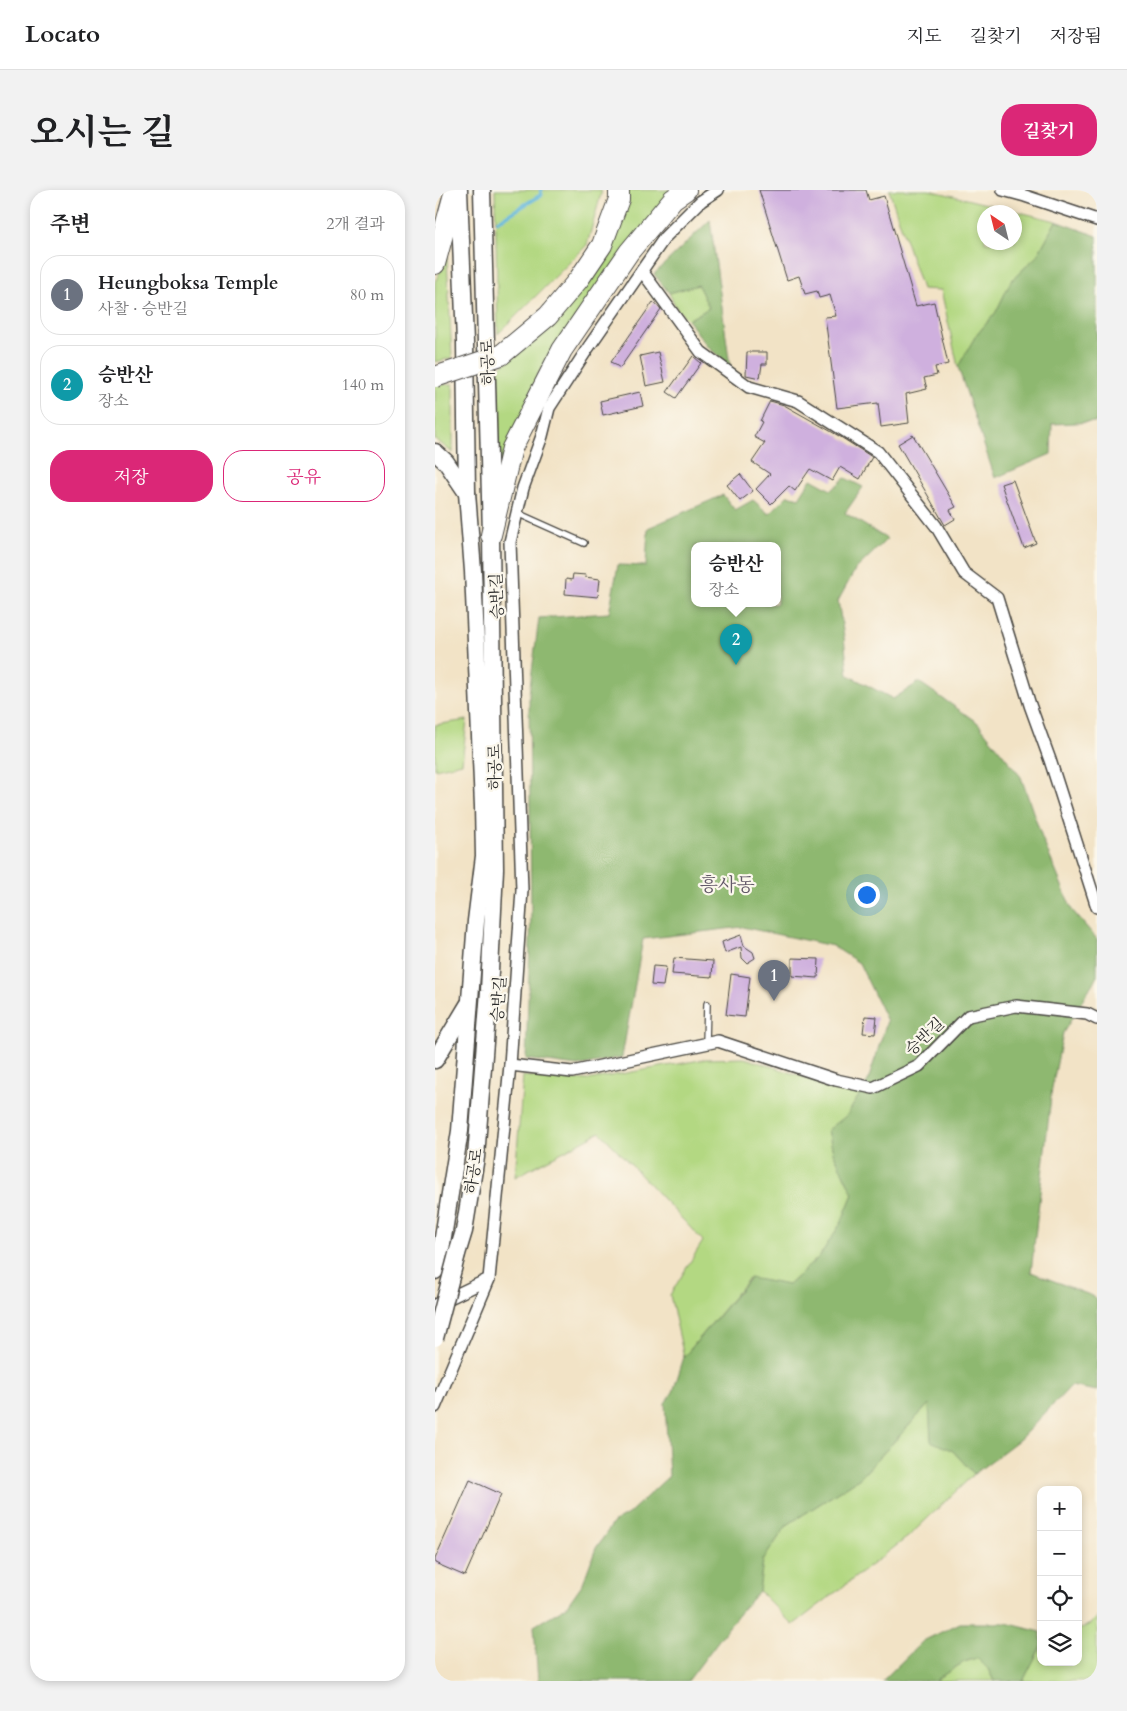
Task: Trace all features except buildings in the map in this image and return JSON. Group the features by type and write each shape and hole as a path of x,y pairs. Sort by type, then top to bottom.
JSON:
{"highway":[{"path":"435,264 457,190"},
{"path":"435,377 501,355 548,316 579,279 602,245 619,199 619,190"},
{"path":"491,535 511,448 561,350 629,252 673,198 685,190"}],"street":[{"name":"하공로","path":"435,1271 441,1250 460,1131 476,922 484,856 473,571 467,493 465,342 457,190"},
{"name":"하공로","path":"435,1338 464,1231 476,1157 489,991 495,869 491,535 482,190"},
{"name":"승반길","path":"435,1407 489,1279 510,1065 522,890 510,542 523,488 542,436 549,408 665,237 701,201 718,190"},
{"path":"1003,190 1097,220"},
{"path":"642,271 701,352 749,387 798,401 878,452 936,526 964,573 997,598 1030,705 1050,760 1097,907"},
{"path":"435,452 446,462 467,493"},
{"path":"437,1053 470,1001"},
{"name":"승반길","path":"510,1065 573,1072 718,1041 836,1080 873,1088 919,1066 969,1016 1015,1006 1087,1014 1097,1019"},
{"path":"435,1305 489,1279"}],"lane":[{"path":"517,513 584,543"},
{"path":"706,1044 707,1004"}],"green space":[{"path":"495,190 602,190 587,245 498,334"},
{"path":"627,190 675,190 588,300 538,374 498,475 498,369 557,323 614,241"},
{"path":"889,190 929,190 990,205 977,205 977,250 1022,250 1022,213 1056,221 1037,256 1011,281 996,312 975,337 958,367 941,290 922,289"},
{"path":"710,220 730,366 708,347 688,320 709,308 698,285 669,293 654,274"},
{"path":"1056,221 1097,236 1097,422 1052,424 1051,454 995,478 958,367 975,337 996,312 1011,281 1037,256"},
{"path":"447,257 452,358 435,362 435,282"},
{"path":"698,285 709,308 688,320 677,309 669,293"},
{"path":"453,384 453,453 435,439 435,385"},
{"path":"845,478 863,487 845,513 887,539 855,570 838,601 848,675 893,699 919,682 978,723 1021,777 1042,838 1072,910 1097,939 1097,976 1063,1033 1052,1088 1031,1272 1097,1299 1097,1391 1071,1386 1020,1439 974,1474 953,1451 931,1441 929,1404 860,1478 787,1525 763,1560 759,1591 740,1612 688,1681 538,1681 534,1626 566,1607 583,1583 596,1548 614,1522 628,1514 669,1476 665,1403 673,1392 684,1357 750,1278 788,1285 819,1257 841,1223 853,1194 833,1152 828,1130 847,1115 868,1081 887,1021 859,963 833,946 742,927 643,939 622,1057 577,1066 526,1059 531,913 529,694 539,618 609,613 618,565 646,566 648,528 723,495 735,510 753,500 769,514 788,495 799,498 811,479 831,490"},
{"path":"467,720 462,763 435,769 435,725"},
{"path":"744,1058 860,1094 847,1116 828,1130 833,1152 853,1194 841,1223 819,1257 788,1285 749,1278 684,1357 670,1295 703,1241 600,1132 515,1177 523,1076 587,1080 706,1059"},
{"path":"930,1403 931,1440 953,1451 974,1474 909,1536 793,1625 759,1591 763,1560 787,1525 860,1478"},
{"path":"1097,1617 1097,1681 1023,1681 1037,1654 1037,1666 1082,1666 1082,1628 1090,1624"},
{"path":"960,1623 1006,1623 1037,1631 1037,1654 1023,1681 994,1681 988,1669 977,1658 964,1662 937,1679 938,1681 882,1681 923,1641"},
{"path":"977,1658 988,1669 994,1681 938,1681 937,1679 964,1662"}],"waterway":[{"path":"498,221 541,195 541,190"}],"place":[{"name":"승반산","path":"736,665"},
{"name":"Heungboksa Temple","path":"774,1001"}],"district":[{"name":"흥사동","path":"727,884"}]}
